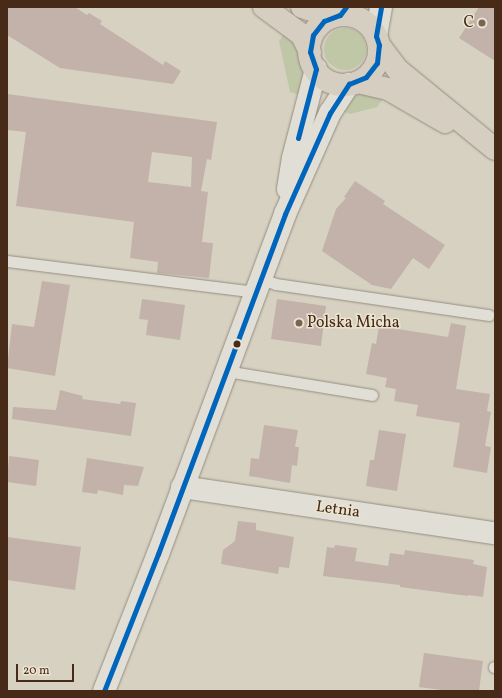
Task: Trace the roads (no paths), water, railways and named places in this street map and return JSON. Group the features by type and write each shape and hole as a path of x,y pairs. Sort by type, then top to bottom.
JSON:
{"main road":[{"path":"264,7 302,35 313,60 330,81 354,83 388,89 495,150"},
{"path":"302,7 349,15 366,22 398,70 495,150"},
{"path":"313,60 313,35 324,21 339,13"},
{"path":"354,83 372,70 377,63 378,40"}],"street":[{"path":"378,40 381,7"},
{"path":"284,214 293,158 313,60"},
{"path":"104,691 284,214 330,113 354,83"},
{"name":"Letnia","path":"182,487 495,533"}],"lane":[{"path":"7,261 258,285 276,284 489,315"},
{"path":"226,371 372,395"}],"place":[{"name":"C","path":"482,23"},
{"name":"Polska Micha","path":"299,323"}]}
